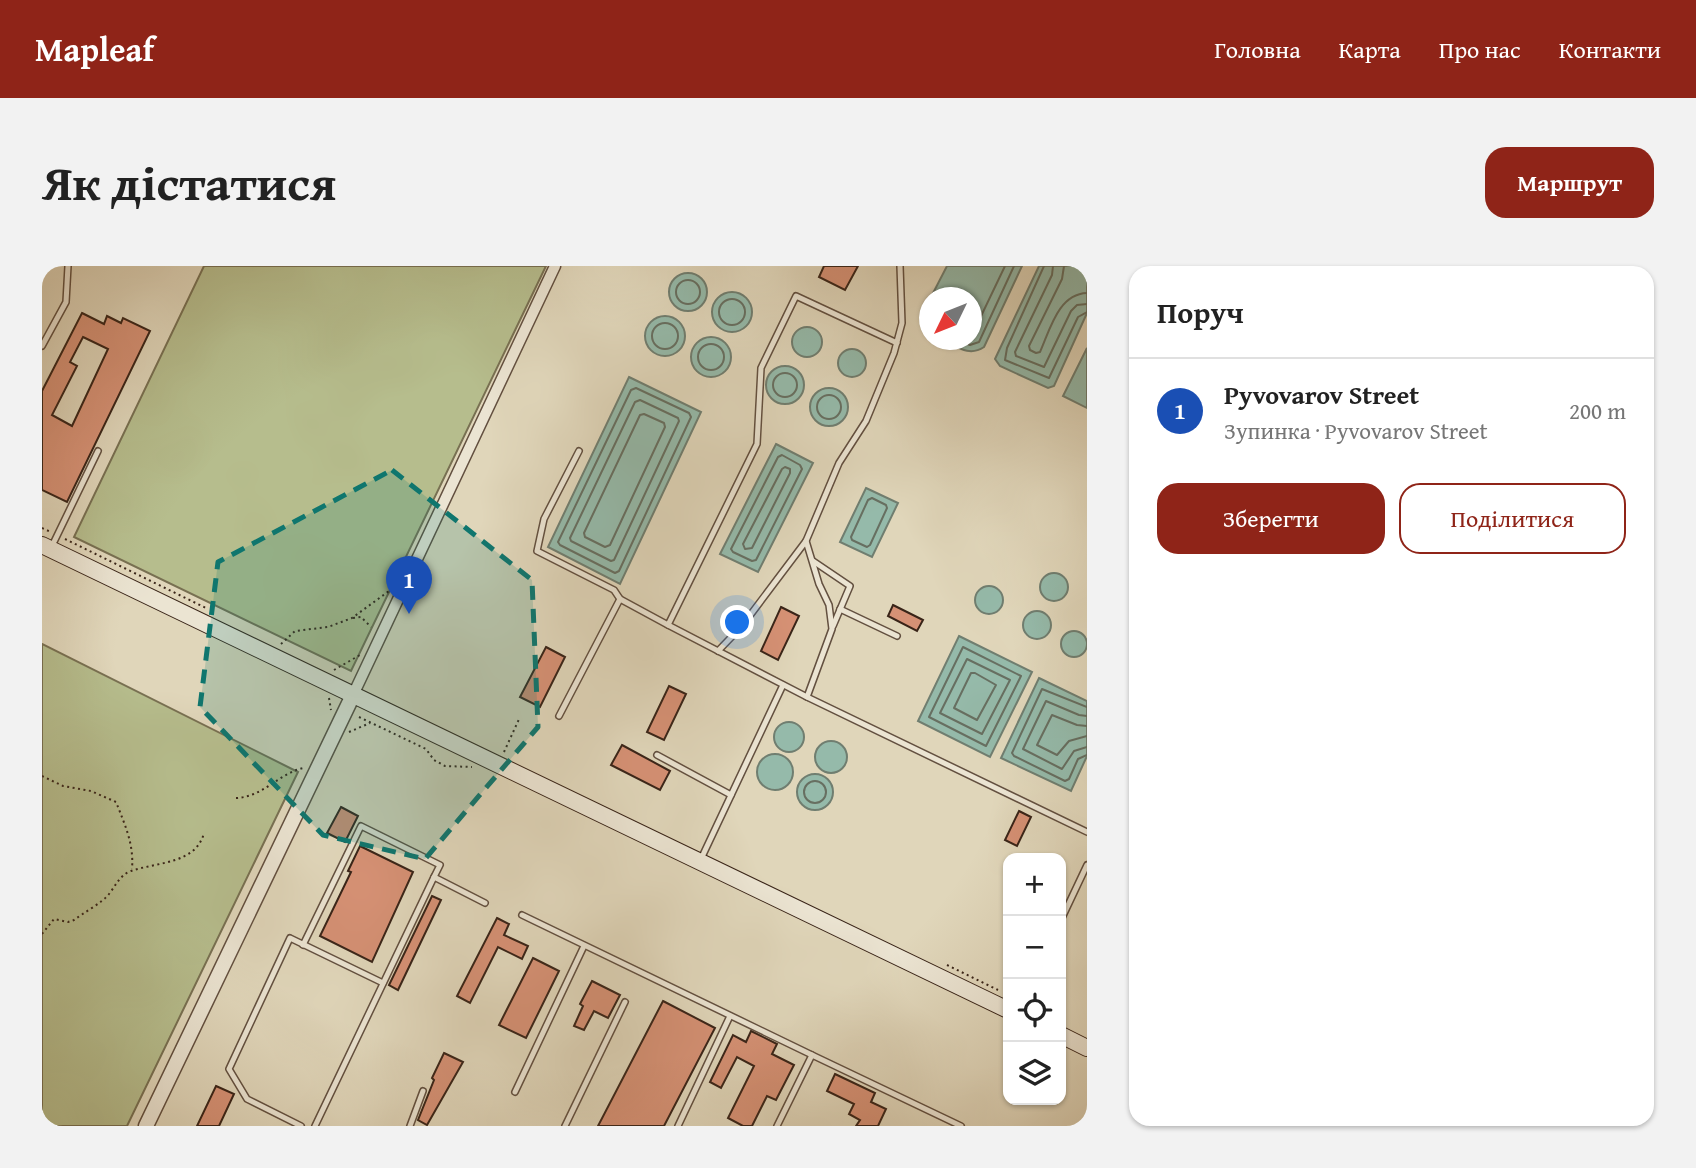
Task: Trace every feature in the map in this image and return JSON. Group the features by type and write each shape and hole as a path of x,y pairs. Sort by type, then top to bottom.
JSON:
{"main road":[{"path":"50,543 353,695 1003,1008"},
{"path":"1066,1038 1087,1048"}],"street":[{"path":"146,1126 555,266"}],"lane":[{"path":"42,346 66,302 68,266"},
{"path":"718,651 742,626 806,541 839,463 866,421 902,323 900,266"},
{"path":"668,625 757,444 761,368 796,296 897,342"},
{"path":"50,543 98,451"},
{"path":"579,451 544,519 537,551 614,590 620,599 783,685 1087,832"},
{"path":"806,541 819,584 829,605 832,629"},
{"path":"807,697 850,586 812,560"},
{"path":"559,716 620,599"},
{"path":"840,609 897,636"},
{"path":"700,862 783,685"},
{"path":"657,755 731,795"},
{"path":"303,945 361,826 440,865 315,1126"},
{"path":"1063,916 1087,864"},
{"path":"434,877 485,903"},
{"path":"522,915 961,1126"},
{"path":"301,1126 247,1099 229,1069 290,938 383,983"},
{"path":"515,1092 584,946"},
{"path":"565,1126 625,1002"},
{"path":"678,1126 730,1016"},
{"path":"777,1126 812,1055"},
{"path":"410,1126 423,1091"}],"path":[{"path":"42,528 50,543 218,614"},
{"path":"352,618 398,585 407,582"},
{"path":"280,644 295,631 328,627 361,617 378,643 333,670"},
{"path":"504,752 520,716"},
{"path":"362,719 426,749 434,760 444,766 472,766"},
{"path":"236,798 249,798 277,779 300,768 308,768"},
{"path":"42,776 63,786 91,791 116,803 130,839 132,870"},
{"path":"42,934 54,919 68,922 74,920 109,894 113,885 132,870 183,857 200,846 204,833"}],"highlighted area":[{"path":"392,470 532,580 538,727 425,859 323,835 200,707 218,562"}],"shaded area":[{"path":"204,266 546,266 351,671 74,537"},
{"path":"42,644 298,772 127,1126 42,1126"}],"water":[{"path":"947,266 1022,266 982,348 982,287 936,287"},
{"path":"1039,266 1087,266 1087,313 1054,386 1048,388 1000,366 995,359"},
{"path":"688,273 702,278 707,292 702,306 688,311 674,306 669,292 674,278"},
{"path":"732,292 746,298 752,312 746,326 732,332 718,326 712,312 718,298"},
{"path":"665,316 679,322 685,336 679,350 665,356 651,350 645,336 651,322"},
{"path":"807,327 817,332 822,342 817,352 807,357 797,352 792,342 797,332"},
{"path":"711,337 719,338 725,343 730,349 730,365 725,371 719,376 711,377 703,376 697,371 692,365 691,357 692,349 697,343 703,338"},
{"path":"1087,348 1087,408 1063,396"},
{"path":"852,349 862,353 866,363 862,373 852,377 842,373 838,363 842,353"},
{"path":"785,366 798,372 804,385 798,398 785,404 772,398 766,385 772,372"},
{"path":"629,377 701,412 620,584 548,547"},
{"path":"829,388 842,394 848,407 842,420 829,426 816,420 810,407 816,394"},
{"path":"776,444 813,463 758,572 720,554"},
{"path":"866,488 898,503 872,557 840,542"},
{"path":"1054,573 1064,577 1068,587 1064,597 1054,601 1044,597 1040,587 1044,577"},
{"path":"989,586 999,590 1003,600 999,610 989,614 979,610 975,600 979,590"},
{"path":"1037,611 1047,615 1051,625 1047,635 1037,639 1027,635 1023,625 1027,615"},
{"path":"1074,631 1083,635 1087,644 1083,653 1074,657 1065,653 1061,644 1065,635"},
{"path":"959,636 1032,672 990,757 918,721"},
{"path":"1039,678 1087,701 1087,756 1071,791 1001,758"},
{"path":"789,722 800,726 804,737 800,748 789,752 778,748 774,737 778,726"},
{"path":"831,741 842,746 847,757 842,768 831,773 820,768 815,757 820,746"},
{"path":"775,754 787,760 793,772 787,784 775,790 763,784 757,772 763,760"},
{"path":"815,774 828,779 833,792 828,805 815,810 802,805 797,792 802,779"}],"building":[{"path":"824,266 858,266 845,290 819,277"},
{"path":"82,313 104,324 107,316 121,323 123,318 150,331 67,502 42,490 42,391","holes":["83,337 108,349 72,426 52,415 77,366 70,362"]},
{"path":"893,605 923,620 917,631 888,616"},
{"path":"781,607 799,616 778,660 761,651"},
{"path":"546,647 565,657 540,707 520,697"},
{"path":"669,686 686,694 664,740 647,732"},
{"path":"622,745 670,771 660,790 611,765"},
{"path":"341,807 358,816 345,842 327,833"},
{"path":"1019,811 1031,817 1017,846 1005,840"},
{"path":"360,846 413,872 372,962 320,936 351,872 348,871"},
{"path":"432,896 441,900 398,990 389,985"},
{"path":"497,918 509,924 504,935 528,946 522,959 498,947 470,1003 457,996"},
{"path":"533,958 559,971 526,1038 499,1025"},
{"path":"592,981 620,995 608,1018 594,1011 584,1030 574,1026 583,1006 580,1004"},
{"path":"663,1001 715,1028 664,1126 598,1126"},
{"path":"751,1031 777,1044 772,1054 794,1065 776,1100 767,1096 752,1126 743,1126 728,1118 754,1066 737,1057 721,1088 710,1082 733,1035 746,1042"},
{"path":"444,1053 463,1062 427,1125 418,1120 434,1080 432,1078"},
{"path":"835,1074 875,1093 871,1102 886,1109 878,1126 856,1126 860,1120 849,1114 854,1104 827,1091"},
{"path":"216,1086 234,1094 219,1126 197,1126"}],"place":[{"name":"Pyvovarov Street","path":"409,614"}]}
